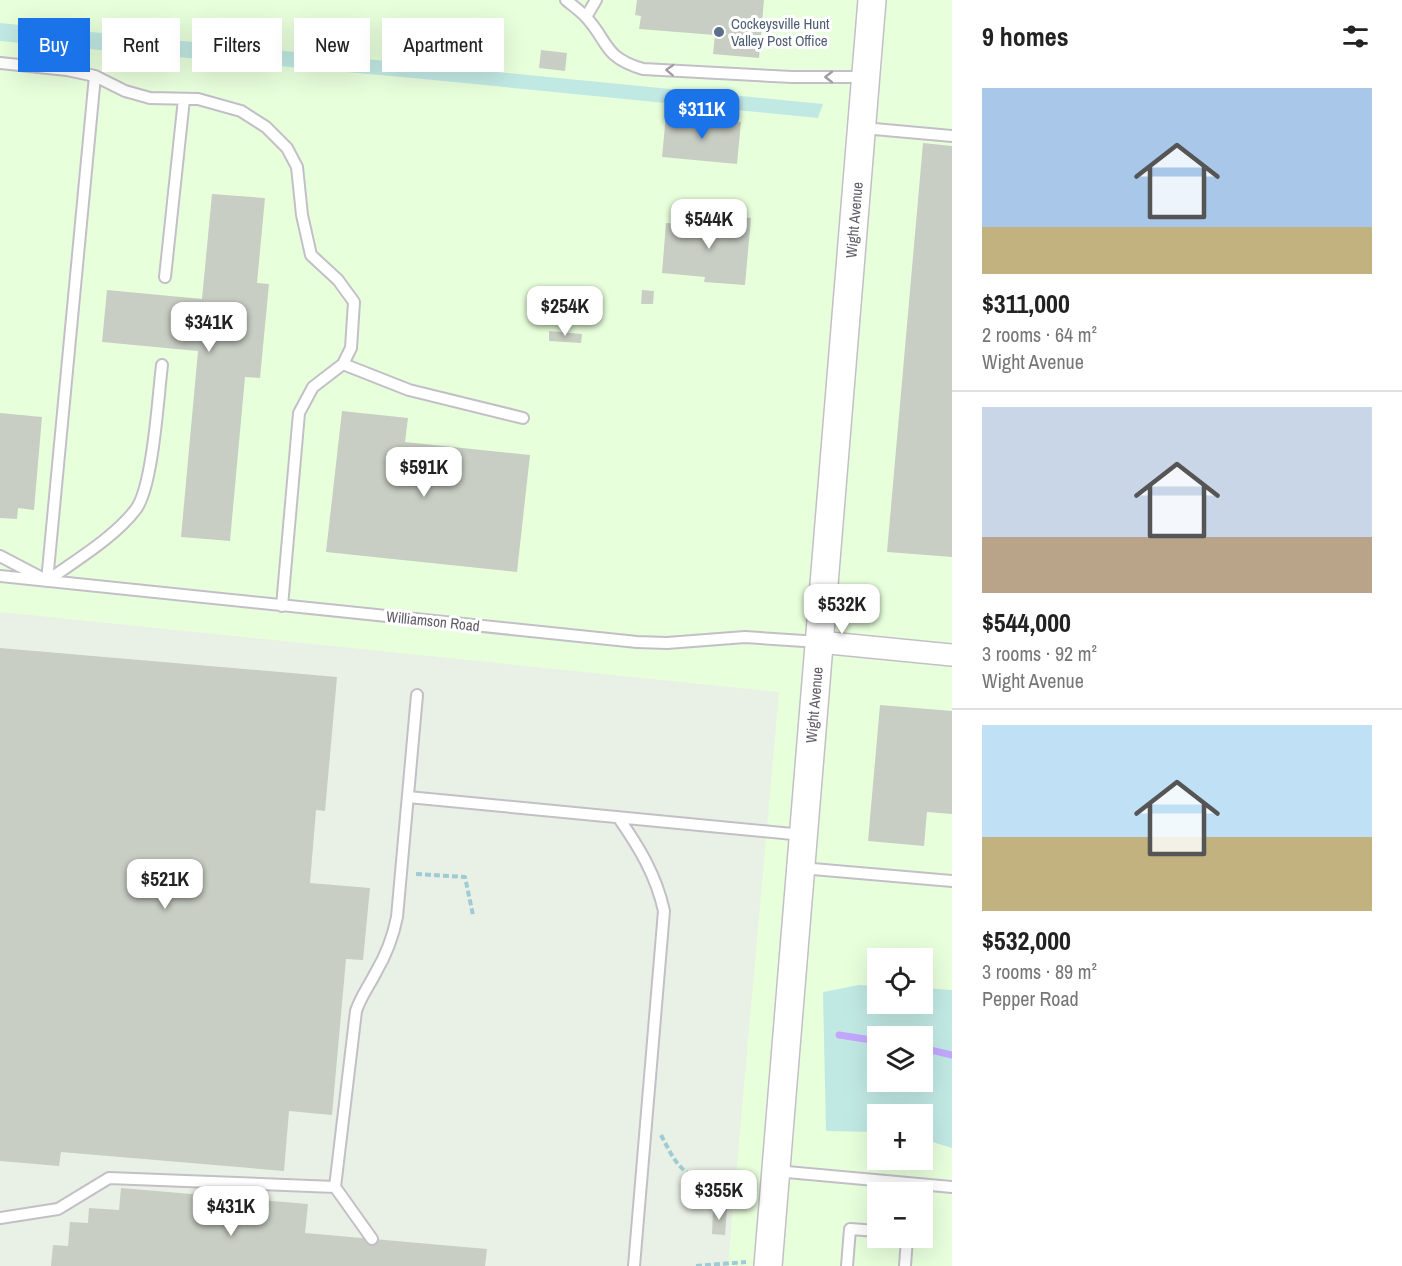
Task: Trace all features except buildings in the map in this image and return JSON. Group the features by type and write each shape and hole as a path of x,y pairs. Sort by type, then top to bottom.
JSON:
{"street":[{"name":"Wight Avenue","path":"758,1264 771,1234 872,0"},
{"path":"819,642 952,655"}],"lane":[{"path":"566,0 586,17 613,54 626,64 643,69 792,77 866,77"},
{"path":"586,17 596,0"},
{"path":"0,63 67,70 95,76 125,92 150,98 198,99 241,111 266,127 287,148 297,167 302,214 311,255 338,280 354,302 351,348 343,364 313,387 299,413 282,606"},
{"path":"47,581 95,76"},
{"path":"165,277 183,99"},
{"path":"861,128 952,136"},
{"path":"343,364 409,390 523,418"},
{"path":"47,581 120,527 137,508 147,486 162,365"},
{"path":"0,556 47,581"},
{"name":"Williamson Road","path":"0,576 637,642 667,643 745,637 819,642"},
{"path":"372,1239 335,1187 356,1011 361,995 376,973 392,939 397,917 417,695"},
{"path":"408,797 804,835"},
{"path":"618,817 641,850 652,871 664,910 634,1266"},
{"path":"801,868 952,881"},
{"path":"776,1171 869,1182"},
{"path":"0,1218 58,1209 109,1178 335,1187"},
{"path":"933,1187 952,1187"},
{"path":"847,1266 850,1228 867,1230"},
{"path":"904,1266 906,1248"}],"path":[{"path":"416,873 465,877 473,915"},
{"path":"647,1109 676,1162 687,1172 700,1178 737,1188 747,1198 771,1234"},
{"path":"696,1266 758,1264"}],"shaded area":[{"path":"0,0 952,0 952,1266 728,1266 779,692 0,612"},
{"path":"0,23 18,25 18,43 0,41"},
{"path":"90,32 102,33 102,50 90,49"},
{"path":"180,41 192,42 192,58 180,57"},
{"path":"282,51 294,52 294,67 282,66"},
{"path":"370,59 382,61 382,72 498,72 823,104 818,118 346,72 370,72"},
{"path":"867,985 867,1014 933,1014 933,989 952,990 952,1148 933,1142 933,1104 867,1104 867,1132 826,1131 823,992"}],"waterway":[{"path":"839,1035 867,1039"},
{"path":"933,1051 952,1055"}],"place":[{"name":"Cockeysville Hunt Valley Post Office","path":"719,32"}]}
